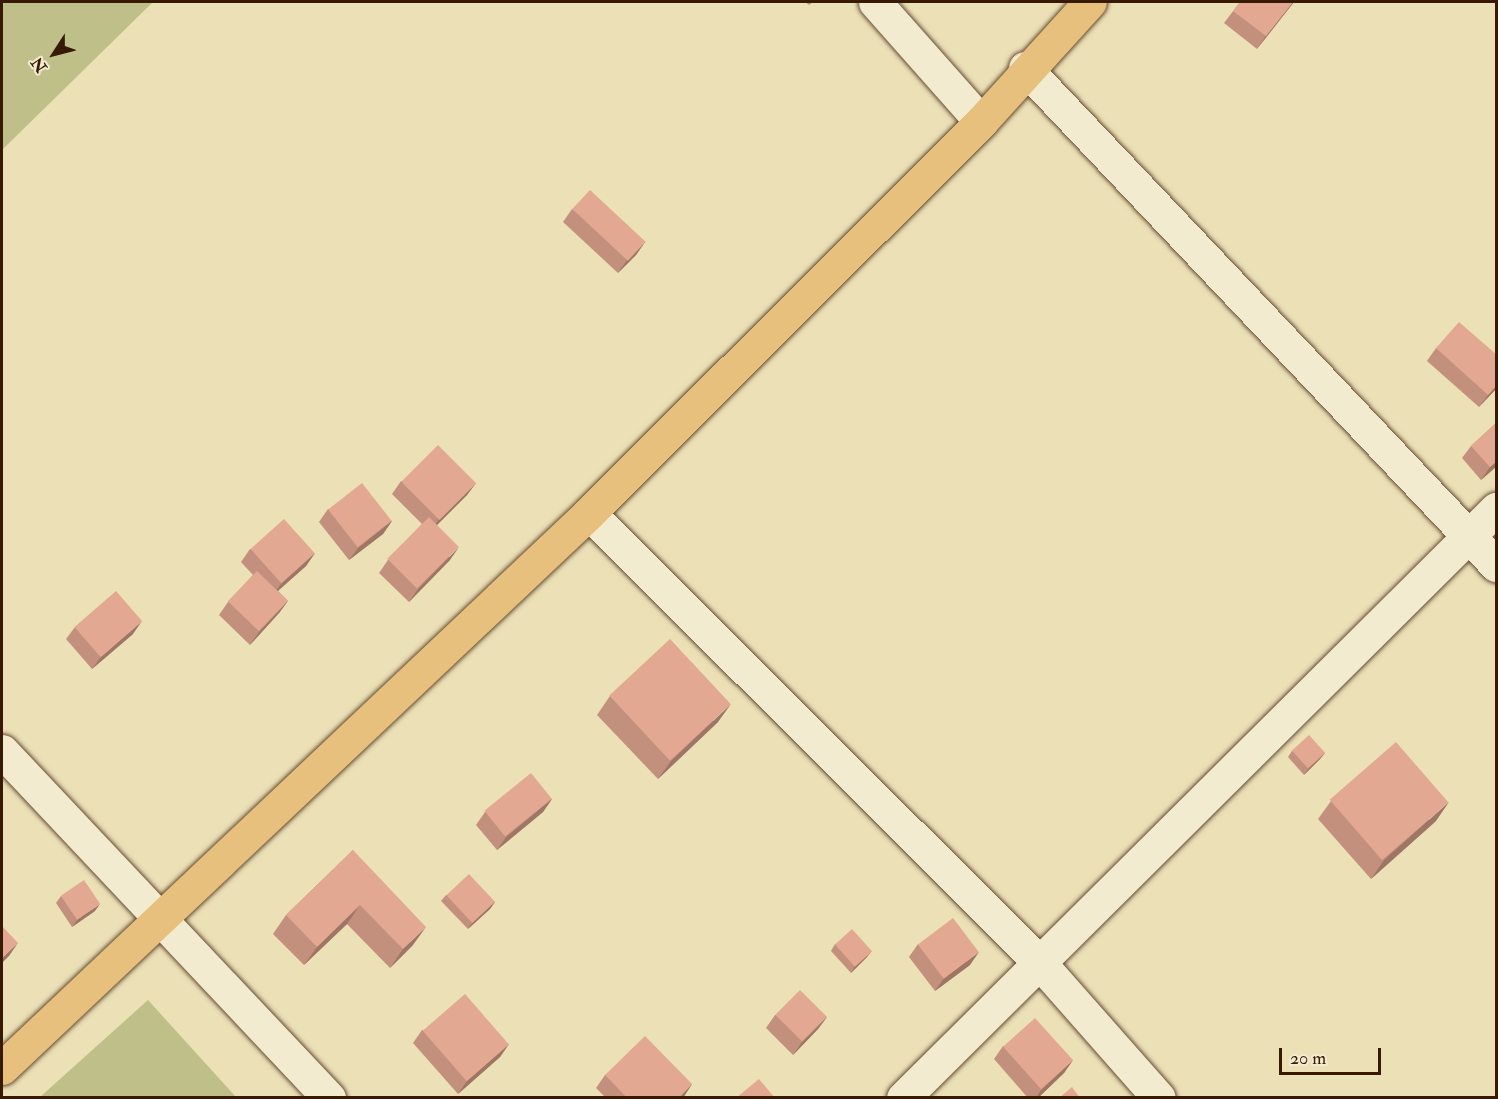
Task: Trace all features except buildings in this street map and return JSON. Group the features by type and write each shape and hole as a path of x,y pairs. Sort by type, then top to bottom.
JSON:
{"highway":[{"path":"2,1068 590,513 981,122 1025,68 1090,2"}],"street":[{"path":"875,2 981,122"},
{"path":"1025,68 1497,565"},
{"path":"903,1098 1497,509"},
{"path":"590,513 1039,962 1159,1098"},
{"path":"2,751 163,917 329,1098"}],"green space":[{"path":"2,2 153,2 2,150"},
{"path":"148,1000 236,1097 40,1097"}]}
